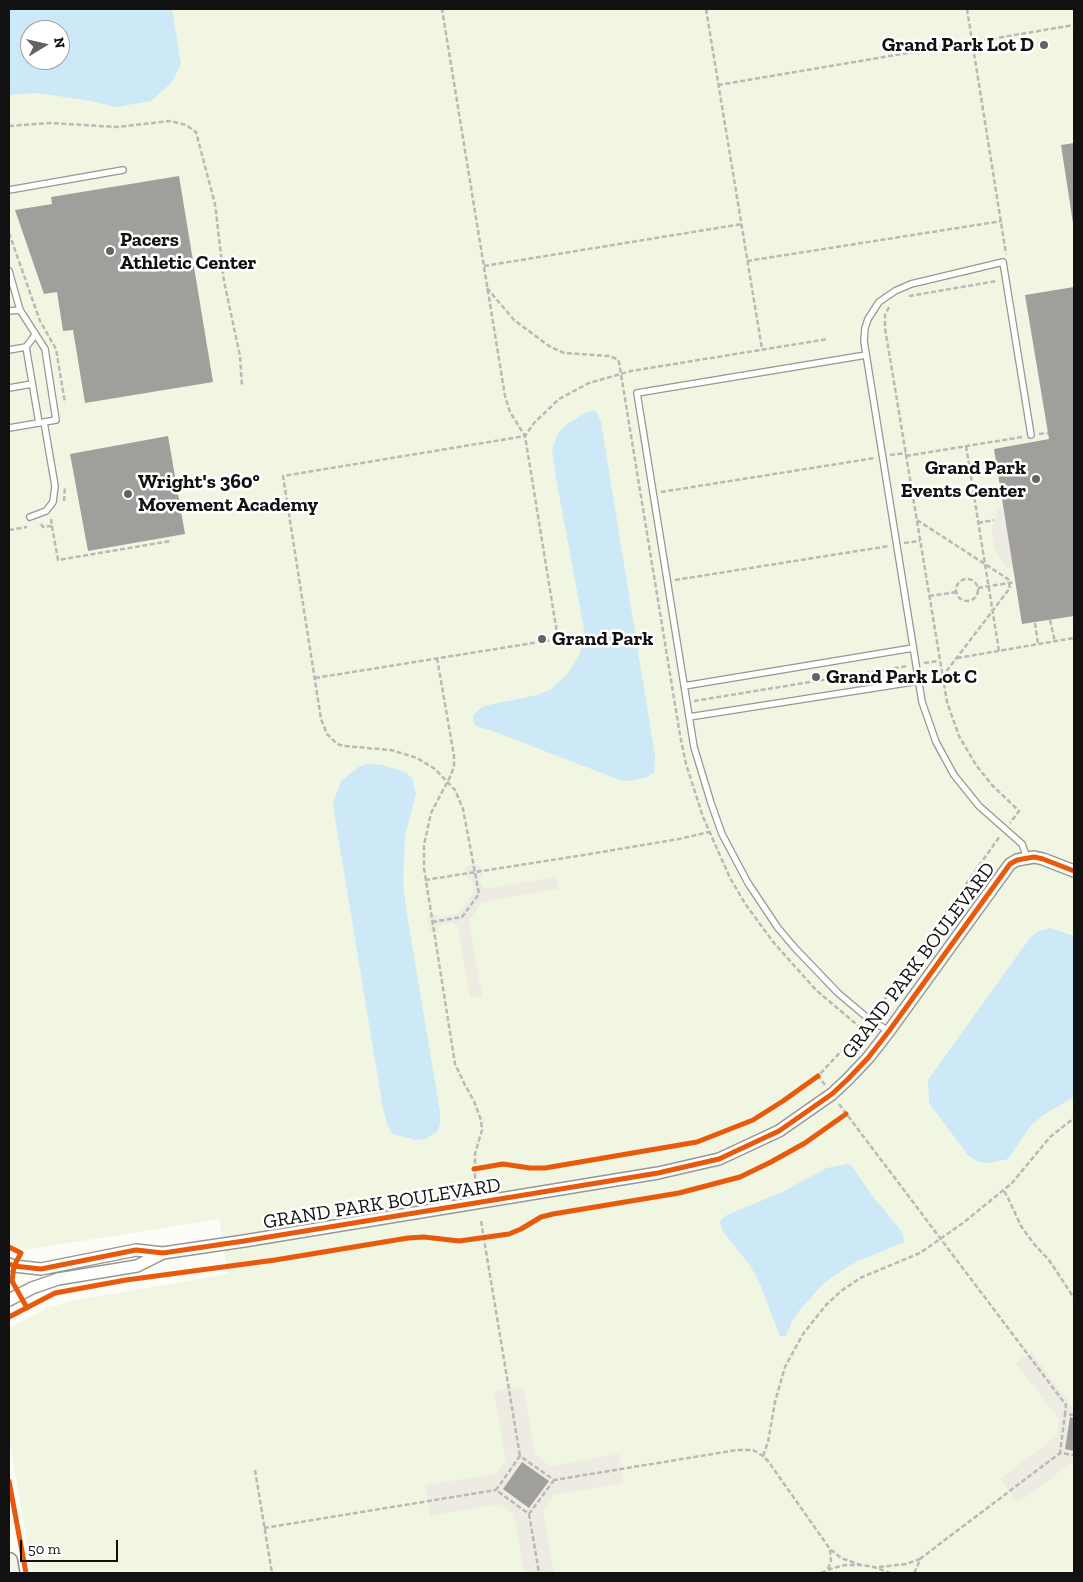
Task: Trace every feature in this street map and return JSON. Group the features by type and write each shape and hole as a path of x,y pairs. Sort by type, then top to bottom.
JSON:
{"street":[{"name":"GRAND PARK BOULEVARD","path":"9,1264 41,1269 136,1250 163,1253 316,1230 689,1167 719,1159 779,1131 832,1094 868,1058 890,1031 1003,871 1010,864 1027,858 1043,859 1074,870"},
{"name":"GRAND PARK BOULEVARD","path":"9,1300 32,1288 58,1279 137,1266 163,1253"},
{"path":"9,1561 11,1573"}],"lane":[{"path":"9,190 123,170"},
{"path":"1027,858 1022,844 979,806 954,775 943,757 929,726 922,702 866,355 865,328 868,319 879,302 894,291 910,284 1003,262 1031,435"},
{"path":"9,272 20,310 45,349 56,420 9,428"},
{"path":"9,311 20,310"},
{"path":"9,350 26,347 35,335"},
{"path":"26,347 32,384 55,486 53,502 46,511 30,517"},
{"path":"866,355 637,393 686,702 697,755 722,834 748,883 778,928 795,948 838,992 870,1020 890,1031"},
{"path":"9,388 32,384"},
{"path":"684,686 913,648"},
{"path":"689,717 919,681"}],"path":[{"path":"315,678 558,639 525,436 510,412 505,396 442,9"},
{"path":"706,9 762,349"},
{"path":"967,9 1007,260"},
{"path":"718,85 1074,25"},
{"path":"9,126 50,123 117,126 170,122 186,124 196,132 216,204 224,281 240,356 242,387"},
{"path":"747,262 1002,221"},
{"path":"484,266 742,224"},
{"path":"9,233 40,321 56,349 65,403"},
{"path":"907,296 1006,280"},
{"path":"811,1081 818,1076 870,1020 1019,811 992,785 976,764 964,746 950,714 942,677 885,328 885,315 892,304"},
{"path":"432,922 462,917 479,894 463,809 454,790 435,769 405,754 375,748 344,746 332,740 327,734 321,719 283,476 525,436 534,423 560,399 589,382 631,371 828,339"},
{"path":"641,496 882,456 966,446 1048,433"},
{"path":"966,446 999,651"},
{"path":"50,516 58,560 171,541"},
{"path":"917,520 1008,579 1010,588 942,677"},
{"path":"978,523 994,520"},
{"path":"41,524 43,528 52,526"},
{"path":"655,584 920,541"},
{"path":"964,580 973,582 978,588 976,596 969,600 961,599 957,592 959,584 964,580"},
{"path":"978,588 1015,582"},
{"path":"929,596 957,592"},
{"path":"1050,620 1054,642"},
{"path":"1034,622 1038,644"},
{"path":"957,658 1074,638"},
{"path":"437,658 454,756 454,766 448,783 431,813 426,829 423,858 425,880 456,1064 482,1120 482,1130 475,1154 475,1184"},
{"path":"674,704 940,661"},
{"path":"425,880 680,839 708,832"},
{"path":"818,1076 1066,1405 1060,1453"},
{"path":"840,1119 846,1114"},
{"path":"763,1456 768,1442 776,1396 785,1368 795,1346 818,1313 842,1291 860,1278 913,1257 1003,1191 1019,1176 1050,1137 1074,1118"},
{"path":"474,1169 482,1167"},
{"path":"1003,1191 1021,1226 1049,1260 1074,1298"},
{"path":"481,1221 520,1456 496,1490"},
{"path":"474,1238 492,1236"},
{"path":"1065,1414 1074,1415"},
{"path":"529,1514 554,1480 737,1450 753,1450 763,1456 830,1548 841,1558 861,1565"},
{"path":"821,1573 846,1565 898,1566 913,1562 921,1558 1060,1453 1074,1455"},
{"path":"520,1456 554,1480"},
{"path":"255,1470 272,1573"},
{"path":"264,1528 496,1490 529,1514 539,1573"},
{"path":"827,1570 831,1561 830,1548"},
{"path":"914,1573 921,1558"},
{"path":"874,1567 890,1573"}],"green space":[{"name":"Grand Park","path":"9,9 1074,9 1074,1573 33,1573 9,1439 9,1328 44,1310 70,1301 228,1274 219,1219 24,1249 9,1245"}],"shaded area":[{"path":"998,509 1003,509 1013,567 1008,568 1004,565 993,544 992,529"},
{"path":"473,864 479,865 483,869 483,876 479,880 483,887 489,888 556,877 558,889 482,902 469,920 482,996 470,998 458,926 451,923 441,925 437,930 430,931 427,915 434,914 439,917 459,913 474,892 472,881 468,879 465,873 468,866"},
{"path":"1031,1352 1074,1409 1074,1418 1069,1417 1065,1449 1074,1451 1074,1461 1018,1503 1000,1479 1057,1436 1059,1419 1016,1363"},
{"path":"523,1386 535,1455 550,1466 619,1454 623,1483 553,1495 543,1510 554,1573 524,1573 514,1514 500,1504 430,1516 425,1485 495,1474 506,1460 494,1391","holes":["522,1462 548,1481 529,1507 503,1489"]}],"water":[{"path":"9,9 172,9 181,64 172,82 151,101 116,107 86,100 36,93 9,95"},
{"path":"593,410 597,413 601,422 655,756 654,773 647,777 629,781 620,780 490,730 480,728 474,724 473,716 484,706 537,695 550,690 567,675 579,656 584,629 552,450 558,433 567,424"},
{"path":"369,764 382,765 405,772 412,778 416,794 405,836 403,881 440,1111 438,1131 425,1139 416,1140 395,1135 387,1124 335,818 333,804 341,781 360,766"},
{"path":"1050,928 1074,936 1074,1097 1045,1114 1031,1125 1008,1159 988,1163 978,1162 968,1155 929,1103 928,1080 1030,938 1039,931"},
{"path":"851,1165 874,1198 899,1228 903,1234 904,1242 856,1262 835,1275 822,1285 798,1312 786,1336 780,1336 760,1284 751,1267 722,1230 720,1221 727,1215 780,1193 827,1168"}],"building":[{"path":"1074,143 1074,223 1073,223 1061,145"},
{"name":"Pacers Athletic Center","path":"179,176 213,382 85,403 73,330 63,331 57,292 44,294 15,210 52,204 51,197"},
{"name":"Grand Park Events Center","path":"1074,287 1074,616 1022,624 994,449 1049,439 1025,295"},
{"name":"Wright's 360° Movement Academy","path":"168,436 185,534 88,551 70,454"},
{"path":"1070,1417 1074,1418 1074,1451 1065,1449"},
{"path":"522,1462 549,1481 529,1508 503,1489"}],"cycle path":[{"path":"9,1264 41,1269 136,1250 163,1253 658,1173 719,1159 779,1131 832,1094 848,1079 868,1058 889,1031 1010,864 1017,860 1034,857 1074,871"},
{"path":"474,1169 503,1164 545,1168 697,1142 753,1120 818,1076"},
{"path":"9,1317 55,1293 126,1280 275,1260 408,1238 424,1237 459,1241 509,1234 541,1217 553,1214 679,1193 740,1177 805,1143 846,1114"},
{"path":"9,1247 21,1253 14,1266 12,1281 27,1308"},
{"path":"9,1481 26,1573"}],"place":[{"name":"Grand Park Lot D","path":"1044,45"},
{"name":"Pacers Athletic Center","path":"110,251"},
{"name":"Grand Park Events Center","path":"1036,479"},
{"name":"Wright's 360° Movement Academy","path":"128,494"},
{"name":"Grand Park","path":"542,639"},
{"name":"Grand Park Lot C","path":"816,677"}]}
